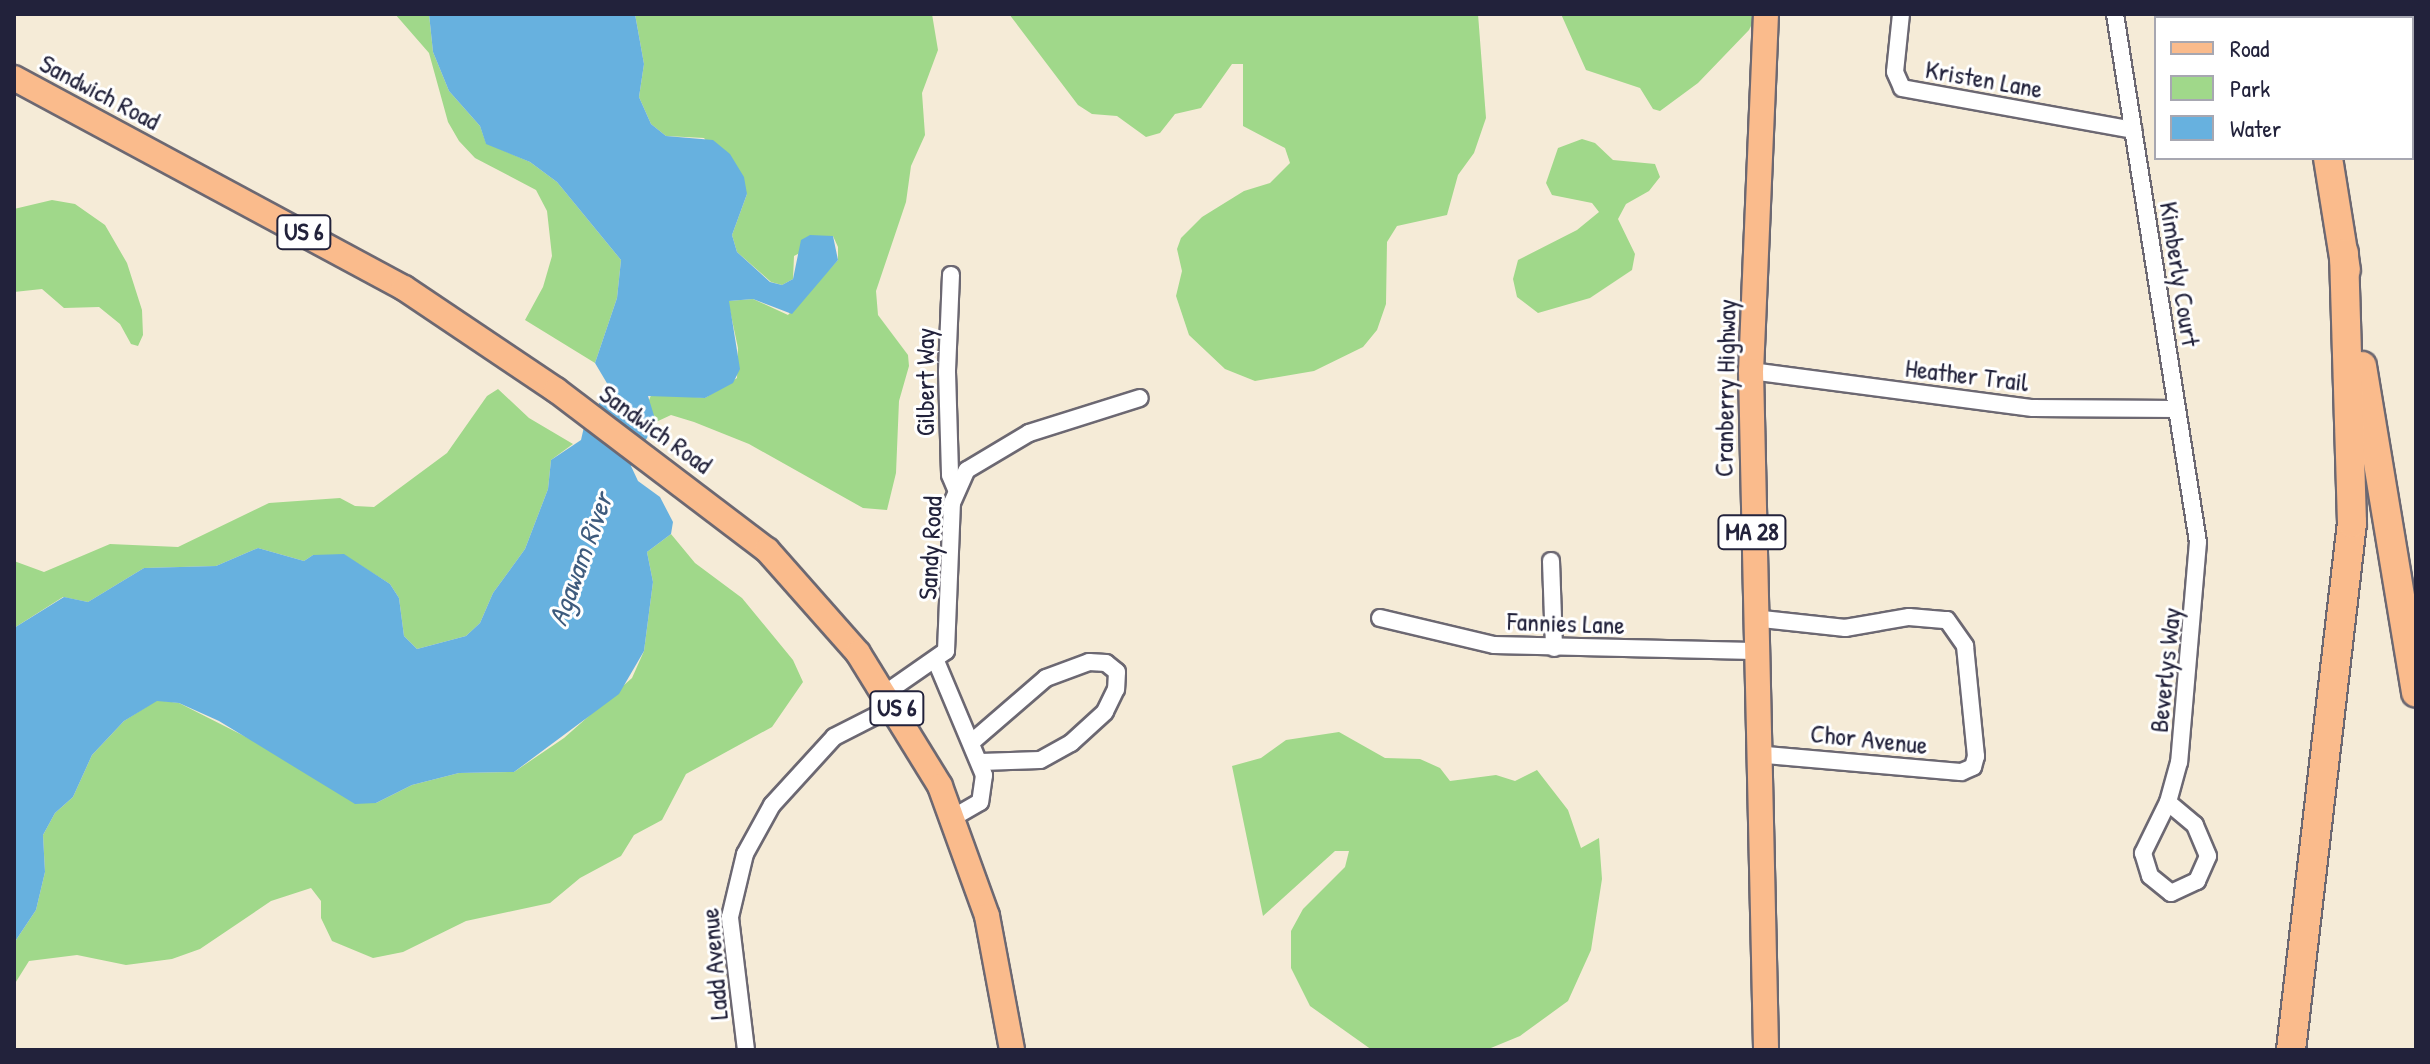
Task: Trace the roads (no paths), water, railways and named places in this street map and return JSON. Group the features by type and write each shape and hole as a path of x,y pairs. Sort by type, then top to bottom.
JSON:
{"highway":[{"path":"2328,160 2416,693"},
{"path":"2291,1050 2352,523 2344,253"}],"main road":[{"name":"Cranberry Highway","path":"1766,14 1751,371 1753,618 1766,1050"},
{"name":"Sandwich Road","path":"14,78 379,273 581,408 767,550 840,630 891,699 954,817 994,942 1012,1050"}],"street":[{"name":"Kristen Lane","path":"1901,14 1895,72 1902,88 2133,130"},
{"name":"Kimberly Court","path":"2115,14 2198,542"},
{"name":"Gilbert Way","path":"951,275 947,372 950,475 956,489"},
{"name":"Heather Trail","path":"1751,371 2033,408 2177,409"},
{"name":"Sandy Road","path":"936,661 946,651 950,631 956,489 975,463 1012,440 1140,398"},
{"name":"Beverlys Way","path":"2168,802 2195,825 2208,856 2197,881 2171,893 2156,883 2143,861 2148,838 2168,802 2185,713 2198,542"},
{"path":"1551,561 1554,648"},
{"name":"Chor Avenue","path":"1753,618 1845,628 1925,616 1947,620 1965,646 1970,679 1973,767 1953,772 1757,754"},
{"name":"Fannies Lane","path":"1380,618 1470,641 1554,648 1754,651"},
{"path":"891,699 936,661 981,762 984,794 973,809 954,817"},
{"path":"973,741 1046,678 1089,662 1106,663 1117,672 1116,689 1105,712 1071,743 1040,760 981,762"},
{"name":"Ladd Avenue","path":"746,1050 730,917 745,854 772,805 834,737 891,699"}],"water":[{"name":"Agawam River","path":"429,14 635,14 644,64 639,97 651,124 666,136 713,140 730,154 744,177 747,194 732,235 737,252 770,282 782,285 793,279 801,240 810,235 833,236 838,260 792,314 753,299 729,301 740,369 733,383 705,398 648,396 656,422 631,466 638,481 660,497 673,522 671,534 647,552 653,582 644,651 619,694 514,772 459,773 412,785 376,803 355,804 219,721 179,703 157,701 124,721 92,755 73,797 55,813 43,835 45,872 36,910 14,943 14,628 64,597 88,602 144,568 216,566 258,548 304,561 313,555 344,554 390,584 399,598 404,636 417,649 466,636 480,623 493,593 525,549 548,489 551,460 581,440 586,418 611,390 595,363 617,298 621,260 557,182 530,162 486,144 480,126 449,91 433,52"}]}
